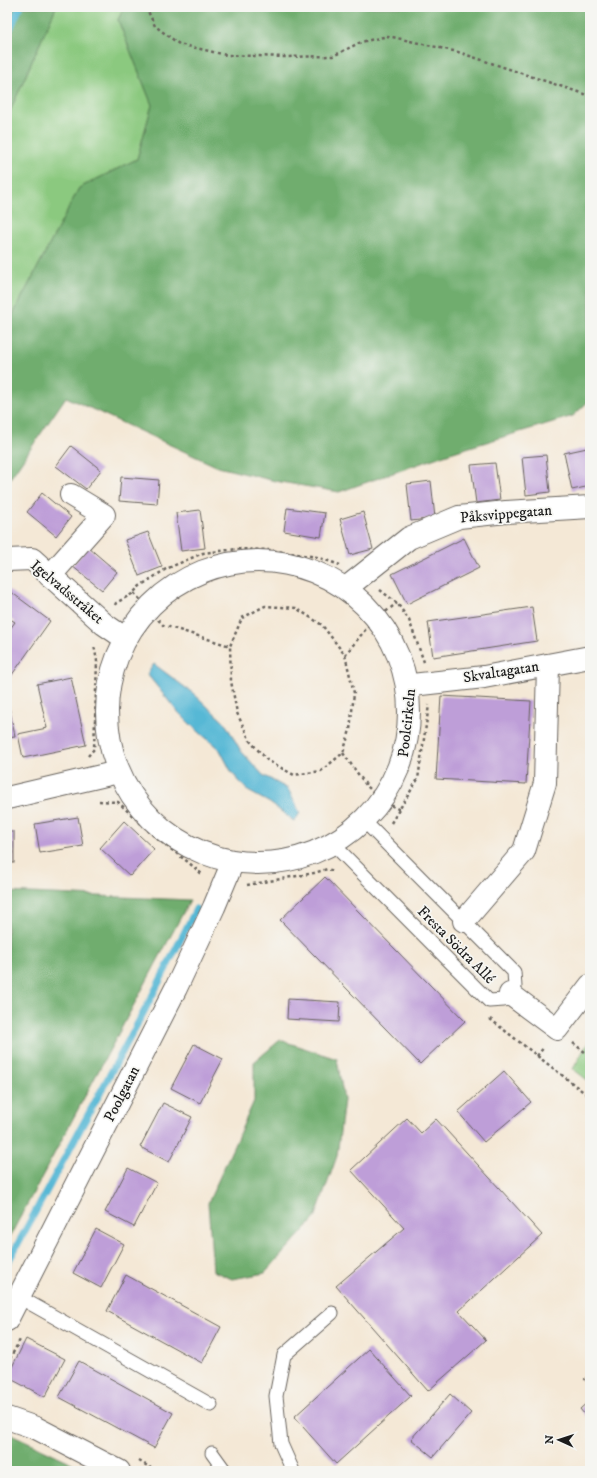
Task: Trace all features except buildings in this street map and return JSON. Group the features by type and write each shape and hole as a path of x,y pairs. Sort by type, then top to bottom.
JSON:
{"street":[{"path":"50,576 104,515 71,495"},
{"name":"Påksvippegatan","path":"354,582 410,538 459,517 506,512 590,507"},
{"name":"Igelvadsstråket","path":"7,560 32,559 104,624 123,637"},
{"name":"Poolcirkeln","path":"247,564 280,567 354,582 389,609 398,643 422,684 404,762 381,800 333,844 273,863 232,864 192,851 153,821 114,773 108,717 110,680 123,637 139,614 140,600 152,599 181,584 214,571 247,564"},
{"name":"Skvaltagatan","path":"422,684 484,677 590,657"},
{"path":"464,921 524,851 545,783 548,665"},
{"path":"7,798 114,773"},
{"name":"Poolgatan","path":"7,1320 176,988 214,907 232,864"},
{"path":"510,994 557,1029 590,986"},
{"path":"7,1418 36,1428 119,1471"}],"lane":[{"name":"Fresta Södra Allé","path":"333,844 489,1001 504,1000 515,987 514,972 362,819"},
{"path":"19,1297 211,1405"},
{"path":"293,1471 281,1444 276,1396 284,1355 332,1313"},
{"path":"212,1453 225,1471"}],"path":[{"path":"146,7 155,26 179,44 226,55 286,57 333,56 361,42 388,36 458,52 590,96"},
{"path":"230,646 163,625 140,600 140,586 166,569 203,553 237,549 270,550 317,557 338,564 354,582 389,609 409,620 422,684 418,779 400,810 381,838"},
{"path":"140,600 116,603 93,642 97,661 94,748 82,763 90,800 118,802 156,838 188,862 206,878 240,892 248,885 327,869 342,873 352,864"},
{"path":"266,606 296,608 322,624 344,655 354,693 350,730 343,753 321,772 294,774 267,760 250,741 237,714 231,681 230,646 242,618 266,606"},
{"path":"344,655 370,624 389,609"},
{"path":"343,753 366,785 381,800 400,810"},
{"path":"487,1016 590,1097"}],"green space":[{"path":"7,7 56,7 7,118"},
{"path":"56,7 124,7 118,20 152,105 137,159 79,188 7,326 7,118"},
{"path":"124,7 590,7 590,117 586,125 590,127 590,400 573,416 450,453 339,492 275,481 218,467 66,397 7,483 7,326 79,188 137,159 152,105 118,20"},
{"path":"7,892 190,900 7,1242"},
{"path":"590,1039 590,1082 573,1069"},
{"path":"280,1040 337,1059 344,1100 337,1156 315,1218 265,1273 232,1279 213,1271 208,1203 254,1101 254,1062"},
{"path":"7,1432 68,1461 83,1471 7,1471"}],"water":[{"path":"154,664 194,694 225,723 241,751 263,775 288,789 300,813 294,821 270,803 248,791 232,773 220,750 176,710 147,674"}],"waterway":[{"path":"7,35 20,7"},
{"path":"7,1264 146,1008 196,909"}]}
